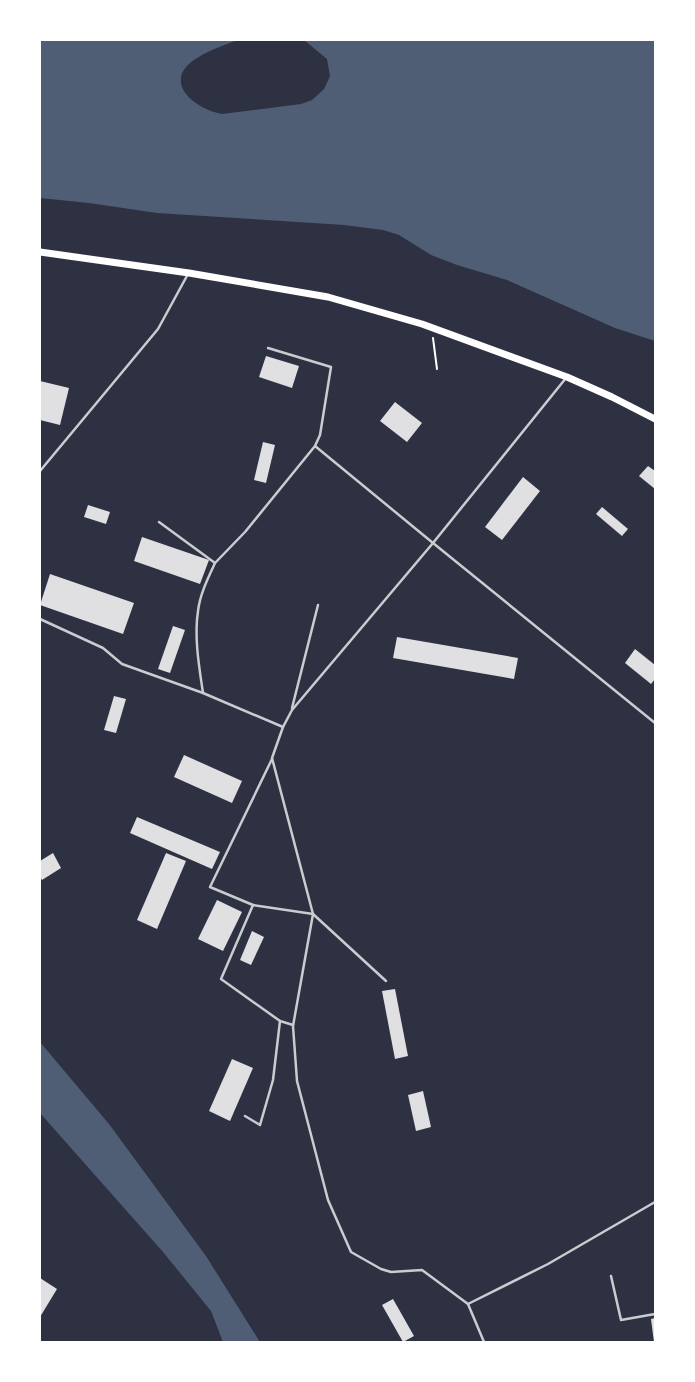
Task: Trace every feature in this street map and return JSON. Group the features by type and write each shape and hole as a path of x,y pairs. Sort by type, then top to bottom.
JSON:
{"main road":[{"path":"40,252 189,273 328,297 422,324 567,377 655,419"}],"lane":[{"path":"40,471 158,329 189,273"},
{"path":"203,693 198,656 198,611 202,592 215,563 245,532 315,446 320,435 331,367 268,348"},
{"path":"386,981 313,914 253,905 210,887 272,758 283,727 292,710 433,543 567,377"},
{"path":"315,446 655,723"},
{"path":"158,522 215,563"},
{"path":"292,710 318,605"},
{"path":"40,619 103,648 122,664 203,693 283,727"},
{"path":"272,758 313,914 293,1026 299,1090 328,1200 351,1252 381,1269 391,1272 422,1270 468,1304 484,1342"},
{"path":"253,905 221,979 280,1021 293,1026"},
{"path":"245,1116 260,1125 273,1080 280,1021"},
{"path":"468,1304 548,1264 655,1202"},
{"path":"611,1276 621,1320 655,1314"}],"path":[{"path":"433,338 437,370"}],"water":[{"path":"40,40 238,40 196,59 187,66 182,74 181,83 186,94 193,101 202,107 222,114 301,104 312,100 324,89 330,76 327,59 304,40 655,40 655,341 615,328 507,280 431,255 399,235 383,230 344,225 157,213 40,198"},
{"path":"40,1042 109,1124 206,1256 260,1342 223,1342 211,1311 163,1252 40,1113"}],"building":[{"path":"266,356 299,366 292,388 259,377"},
{"path":"40,381 69,388 60,425 40,420"},
{"path":"395,402 422,423 407,442 380,421"},
{"path":"263,442 275,445 266,483 254,480"},
{"path":"648,466 655,471 655,489 639,476"},
{"path":"523,477 540,491 502,540 485,527"},
{"path":"88,505 110,512 106,524 84,517"},
{"path":"602,507 628,529 622,536 596,514"},
{"path":"142,537 209,560 200,584 134,561"},
{"path":"50,574 134,603 123,634 40,605"},
{"path":"173,626 185,630 170,673 158,669"},
{"path":"397,637 518,658 514,679 393,658"},
{"path":"635,649 655,665 655,679 651,684 625,663"},
{"path":"114,696 126,699 116,733 104,730"},
{"path":"184,755 242,781 232,803 174,777"},
{"path":"137,817 220,852 212,869 130,833"},
{"path":"53,853 61,868 42,880 40,877 40,861"},
{"path":"166,853 186,861 157,929 137,920"},
{"path":"217,900 242,912 223,951 198,939"},
{"path":"252,931 264,937 251,965 240,960"},
{"path":"395,989 408,1056 395,1059 382,991"},
{"path":"232,1059 253,1068 230,1121 209,1111"},
{"path":"423,1091 431,1127 416,1131 408,1095"},
{"path":"40,1278 57,1289 40,1317"},
{"path":"393,1299 414,1336 403,1342 382,1305"},
{"path":"655,1318 655,1342 654,1342 651,1319"}]}
